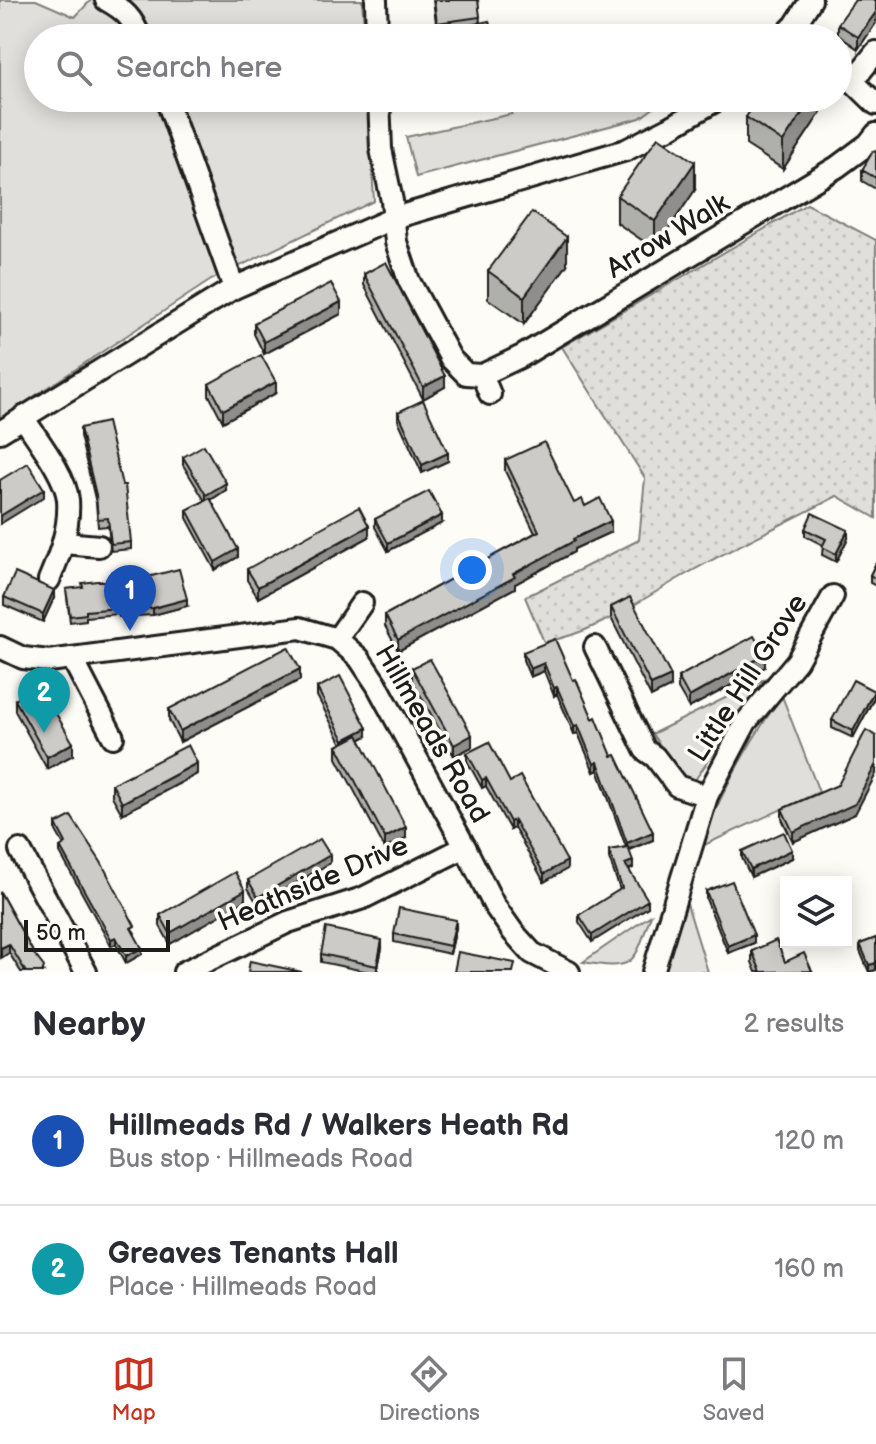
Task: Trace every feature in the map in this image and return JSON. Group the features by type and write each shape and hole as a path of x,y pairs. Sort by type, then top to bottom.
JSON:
{"street":[{"path":"106,0 136,24"},
{"path":"376,0 377,24"},
{"path":"800,24 811,0"},
{"path":"852,69 876,52"},
{"path":"852,81 876,104"},
{"path":"171,112 234,288"},
{"name":"Arrow Walk","path":"380,112 381,149 396,242 409,281 451,359 466,374 486,385 522,356 837,167 868,144 876,134"},
{"path":"0,432 234,288 394,218 626,150 696,112"},
{"path":"23,417 56,469 68,498 64,543 49,580"},
{"path":"64,543 99,546"},
{"name":"Little Hill Grove","path":"653,972 707,796 746,722 797,661 833,596"},
{"path":"337,639 362,603"},
{"name":"Hillmeads Road","path":"1,650 23,658 49,661 300,628 337,639 359,658 377,685 494,905 532,953 569,972"},
{"path":"595,647 645,750 655,757 677,786 707,796"},
{"path":"72,658 113,737"},
{"name":"Heathside Drive","path":"184,972 288,922 363,898 465,847"},
{"path":"20,850 86,972"}],"shaded area":[{"path":"0,0 36,0 75,17 91,0 362,0 364,24 24,24 24,112 369,112 374,201 211,280 0,419"},
{"path":"648,112 640,118 416,177 406,137 512,114"},
{"path":"807,204 876,240 876,518 837,496 721,555 599,624 544,642 525,597 639,540 645,478 562,347"},
{"path":"764,679 693,783 683,778 652,734"},
{"path":"782,696 819,792 700,847 736,769"},
{"path":"687,904 708,972 662,972"},
{"path":"651,915 637,953 631,960 614,965 583,962"}],"building":[{"path":"434,0 478,0 480,17 437,23"},
{"path":"855,0 876,0 876,12 858,37 852,33 852,24 838,24"},
{"path":"749,112 803,112 783,142 746,117"},
{"path":"658,137 695,162 655,221 617,196"},
{"path":"873,151 876,152 876,178 862,170"},
{"path":"532,212 567,237 524,297 488,271"},
{"path":"386,262 445,376 423,387 364,274"},
{"path":"331,283 341,302 264,342 254,323"},
{"path":"261,355 276,382 223,410 209,384"},
{"path":"423,400 448,453 422,465 398,412"},
{"path":"107,422 122,485 125,485 131,542 111,544 108,518 98,519 96,495 80,428"},
{"path":"544,442 574,503 582,499 585,506 600,498 611,521 573,539 513,574 515,577 398,640 385,615 539,531 505,460"},
{"path":"204,445 226,483 206,495 183,457"},
{"path":"28,463 44,489 0,516 0,480"},
{"path":"429,491 442,515 388,543 375,519"},
{"path":"210,498 238,549 215,562 187,510"},
{"path":"359,507 369,526 258,587 247,569"},
{"path":"812,513 848,530 836,554 822,547 826,539 805,529"},
{"path":"876,563 876,579 870,575"},
{"path":"179,569 187,599 153,608 86,611 86,614 70,616 66,589 97,581 116,581 116,585"},
{"path":"15,573 54,590 43,614 4,597"},
{"path":"630,597 671,676 651,685 611,607"},
{"path":"754,636 765,655 689,697 678,677"},
{"path":"555,639 573,680 576,679 593,719 596,717 612,756 616,755 653,832 627,843 598,762 594,764 578,725 574,726 544,663 530,669 523,652"},
{"path":"288,647 300,669 180,731 169,709"},
{"path":"430,659 472,735 454,745 412,668"},
{"path":"340,676 367,728 344,740 317,688"},
{"path":"853,680 874,691 853,731 832,720"},
{"path":"40,686 73,743 47,757 15,700"},
{"path":"866,730 876,736 876,764 855,804 793,832 782,809 838,785"},
{"path":"358,735 406,827 385,838 337,746"},
{"path":"489,742 510,782 520,776 567,861 544,874 514,820 510,822 486,778 482,780 467,753"},
{"path":"188,745 197,763 122,803 112,784"},
{"path":"71,816 101,862 135,926 131,928 142,948 126,956 116,937 111,939 60,847 66,843 56,824"},
{"path":"784,832 792,850 751,869 742,851"},
{"path":"320,839 330,855 258,897 248,880"},
{"path":"628,847 633,861 625,864 648,900 592,935 579,915 622,888 609,850"},
{"path":"235,872 245,890 170,933 160,915"},
{"path":"732,881 754,935 728,946 706,891"},
{"path":"0,892 44,967 42,972 26,972 9,944 1,948"},
{"path":"399,908 456,920 450,946 394,934"},
{"path":"326,928 382,940 377,966 321,954"},
{"path":"876,938 876,963 869,965 860,944"},
{"path":"776,940 785,962 804,953 812,971 761,972 752,951"},
{"path":"458,952 515,963 513,972 454,972"},
{"path":"250,961 302,972 248,972"}],"place":[{"name":"Hillmeads Rd / Walkers Heath Rd","path":"130,631"},
{"name":"Greaves Tenants Hall","path":"44,733"}]}
